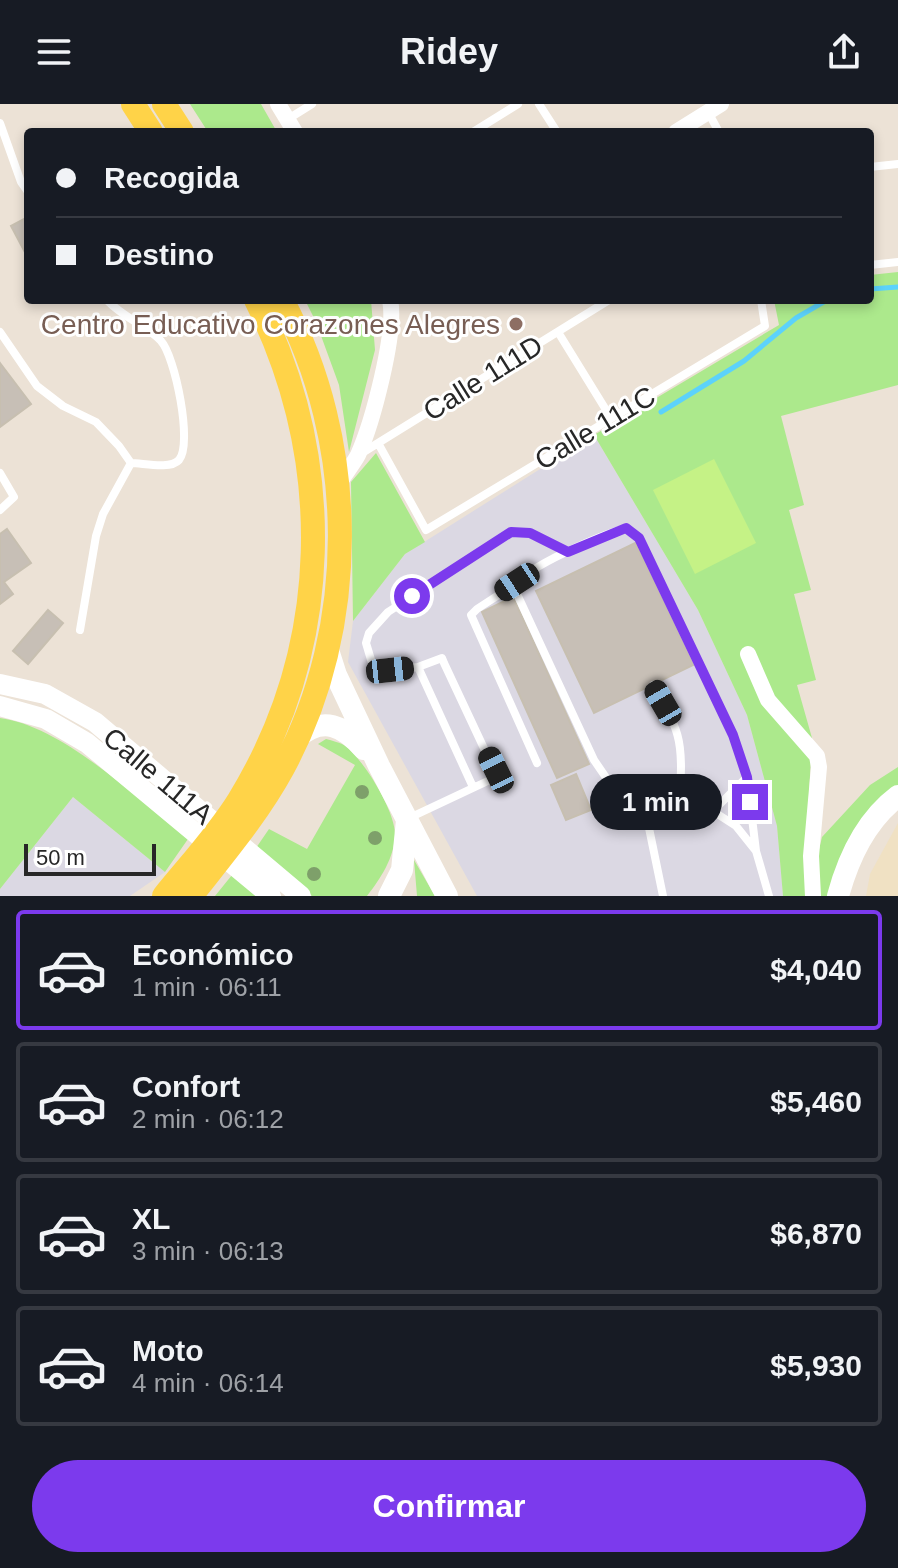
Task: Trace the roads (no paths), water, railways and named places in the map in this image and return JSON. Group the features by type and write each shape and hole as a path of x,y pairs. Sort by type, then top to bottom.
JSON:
{"main road":[{"path":"133,104 148,128"},
{"path":"164,104 179,128"},
{"path":"239,819 283,707 304,635 314,555 314,513 302,433 281,357 258,304"},
{"path":"182,890 239,819 278,778 316,692 328,650 338,582 339,532 332,442 326,412 305,351 284,304"},
{"path":"328,650 336,675 379,766 447,896"},
{"path":"297,738 316,727 337,727 352,735 379,766"},
{"path":"838,896 847,864 863,836 898,796"},
{"path":"389,896 399,880 407,819"},
{"path":"403,859 409,896"}],"street":[{"path":"278,104 291,126"},
{"path":"682,128 715,108"},
{"path":"336,488 357,456 369,422 389,343 394,304"},
{"path":"748,654 768,700 817,756 819,767 811,856 813,896"},
{"name":"Calle 111A","path":"0,684 45,694 95,722 301,896"},
{"name":"Calle 111A","path":"0,706 46,719 87,743 271,896"}],"lane":[{"path":"291,126 312,104"},
{"path":"479,128 518,104"},
{"path":"539,104 554,128"},
{"path":"715,108 718,128"},
{"path":"0,123 24,186"},
{"path":"874,167 898,164"},
{"path":"874,265 898,262"},
{"path":"111,304 161,341 173,367 182,412 185,447 179,461 170,465 131,463"},
{"name":"Calle 111D","path":"357,456 558,332 595,304"},
{"name":"Calle 111C","path":"378,443 426,530 765,326 762,304"},
{"path":"0,332 37,386 63,406 96,422 131,463"},
{"path":"558,332 611,418"},
{"path":"80,630 96,536 103,514 131,463"},
{"path":"0,473 14,497 0,510"},
{"path":"537,763 471,615 522,576 568,552 626,528 639,538 733,735 747,777 756,851 769,896"},
{"path":"407,819 492,779 496,770 442,658 418,667 390,670 372,663 366,643 369,633 388,612 511,532 530,533 568,552"},
{"path":"517,582 517,594 600,770 621,791 642,794 680,790 736,826 756,851"},
{"path":"418,667 473,787"},
{"path":"653,685 680,738 680,790"},
{"path":"714,810 747,777"},
{"path":"642,794 663,896"}],"waterway":[{"path":"874,289 898,287"},
{"path":"661,412 744,361 796,318 820,304"}],"place":[{"name":"Centro Educativo Corazones Alegres","path":"516,324"}]}
